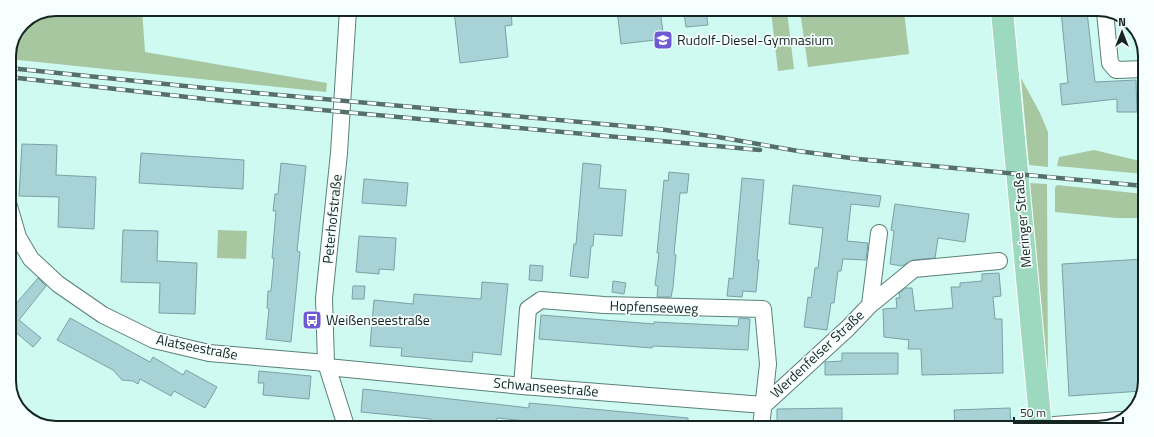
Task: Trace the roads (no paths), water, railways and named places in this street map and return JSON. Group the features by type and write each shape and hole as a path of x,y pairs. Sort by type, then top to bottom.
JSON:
{"main road":[{"name":"Meringer Straße","path":"1002,16 1040,421"}],"street":[{"name":"Peterhofstraße","path":"344,421 327,365 324,298 339,153 348,16"},
{"path":"1105,17 1110,63 1116,70 1138,69"},
{"name":"Alatseestraße","path":"16,230 23,249 31,259 58,284 103,316 154,340 209,353 327,365"},
{"name":"Werdenfelser Straße","path":"870,305 878,233"},
{"name":"Werdenfelser Straße","path":"762,421 764,405 848,328 870,305 914,269 999,261"},
{"name":"Hopfenseeweg","path":"522,386 528,309 541,300 604,305 763,309 768,364 764,405"},
{"name":"Schwanseestraße","path":"327,365 522,386 764,405"}],"railway":[{"path":"16,69 224,90 658,129 858,159 1138,185"},
{"path":"16,78 223,101 760,150"}],"place":[{"name":"Rudolf-Diesel-Gymnasium","path":"663,40"},
{"name":"Weißenseestraße","path":"312,320"}]}
